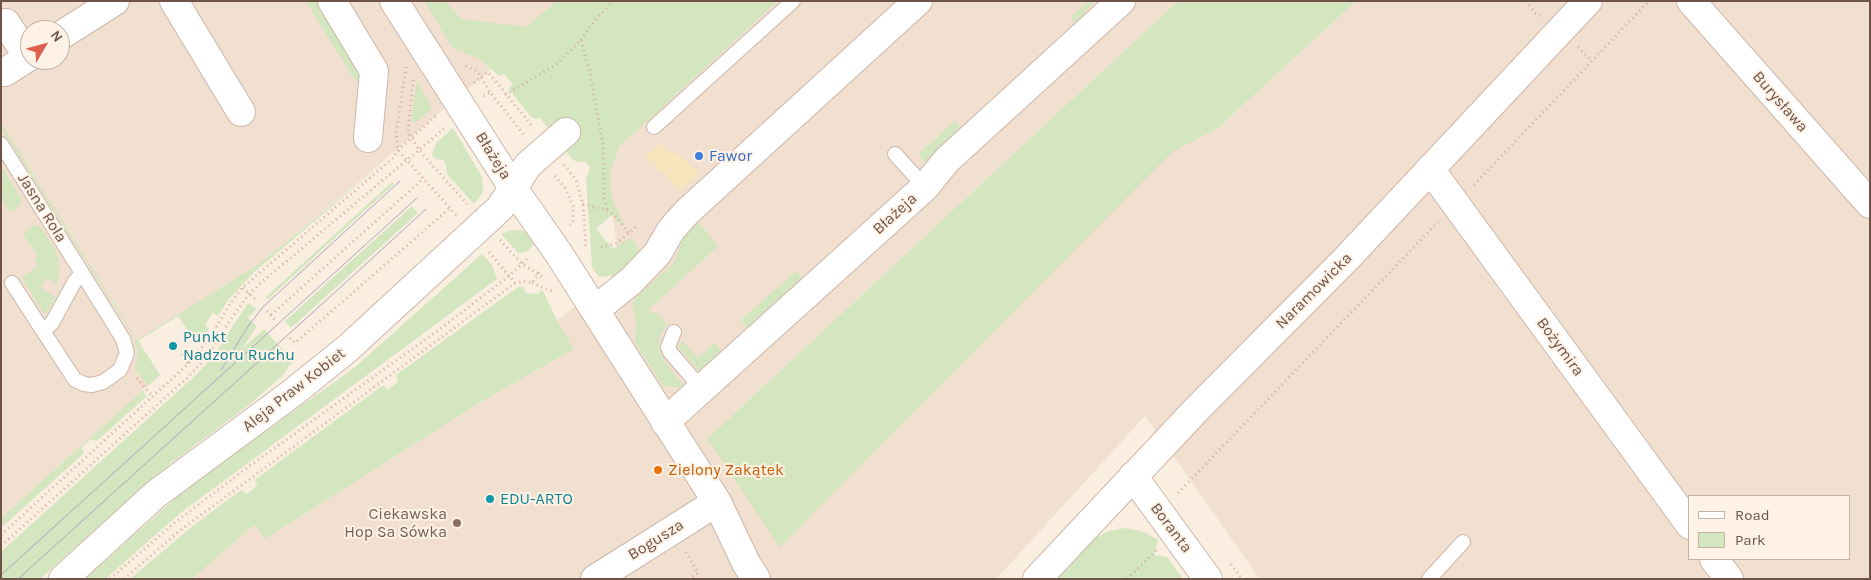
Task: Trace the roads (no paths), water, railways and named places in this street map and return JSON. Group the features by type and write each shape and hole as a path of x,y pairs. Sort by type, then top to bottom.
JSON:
{"street":[{"path":"70,30 115,1"},
{"path":"174,1 241,112"},
{"path":"332,1 374,71 368,138"},
{"name":"Błażeja","path":"394,1 513,188 550,240 717,502 746,563 756,579"},
{"path":"595,310 631,281 657,254 671,230 687,212 918,1"},
{"name":"Błażeja","path":"665,422 924,187 947,160 1121,1"},
{"name":"Naramowicka","path":"1037,579 1133,476 1348,257 1588,1"},
{"name":"Burysława","path":"1691,1 1870,204"},
{"path":"6,23 20,43"},
{"path":"5,72 20,62"},
{"name":"Aleja Praw Kobiet","path":"64,579 156,494 291,394 347,349 500,208 528,165 566,132"},
{"name":"Bożymira","path":"1430,169 1688,522"},
{"name":"Boranta","path":"1133,476 1208,579"},
{"name":"Bogusza","path":"595,579 717,502"},
{"path":"1715,560 1729,579"}],"lane":[{"path":"654,126 793,1"},
{"name":"Jasna Rola","path":"1,144 123,338 127,353 120,370 104,382 92,385 75,380 12,283"},
{"path":"895,154 924,187"},
{"path":"42,331 52,322 75,281 82,273"},
{"path":"674,332 668,346 670,352 702,389"},
{"path":"1429,579 1463,542"}],"tram line":[{"path":"221,370 249,325 263,307 400,181"},
{"path":"1,575 417,198"},
{"path":"18,579 426,209"}],"place":[{"name":"Fawor","path":"699,156"},
{"name":"Punkt Nadzoru Ruchu","path":"173,346"},
{"name":"Zielony Zakątek","path":"658,470"},
{"name":"EDU-ARTO","path":"490,499"},
{"name":"Ciekawska Hop Sa Sówka","path":"457,523"}]}
